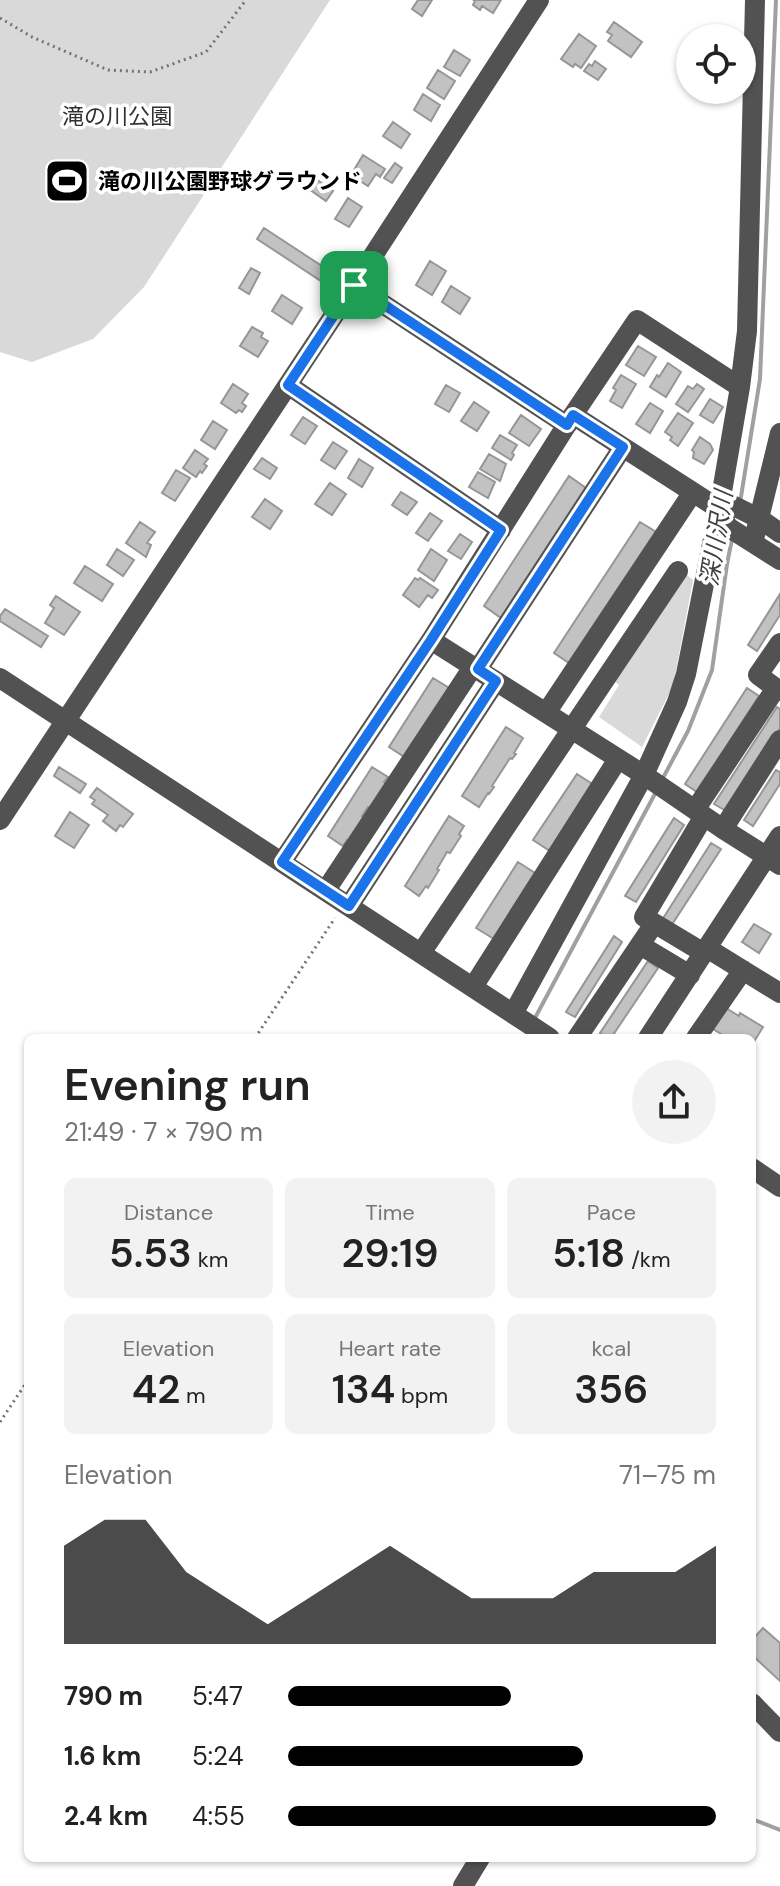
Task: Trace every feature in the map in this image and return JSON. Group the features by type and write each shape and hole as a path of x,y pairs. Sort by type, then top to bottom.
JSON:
{"street":[{"path":"0,820 539,0"},
{"path":"740,521 740,387 747,331 755,0"},
{"path":"354,285 570,420 623,447 740,521 780,560"},
{"path":"282,862 431,640 637,320 740,387"},
{"path":"288,385 501,530"},
{"path":"0,678 532,1026 654,782 686,674 740,521 780,433"},
{"path":"326,890 623,447"},
{"path":"546,713 693,492"},
{"path":"740,521 780,533"},
{"path":"421,953 678,571"},
{"path":"431,640 774,860"},
{"path":"780,643 758,675 778,689 699,813 644,917 780,993"},
{"path":"347,904 496,681"},
{"path":"723,829 780,740"},
{"path":"473,987 618,759"},
{"path":"652,1034 706,950 774,860 780,836"},
{"path":"580,1034 654,924"},
{"path":"640,945 690,975"},
{"path":"699,1034 743,970"},
{"path":"756,1171 780,1187"},
{"path":"756,1707 780,1732"},
{"path":"463,1886 478,1862"}],"path":[{"path":"0,18 32,37 108,70 150,72 206,52 246,0"},
{"path":"258,1034 347,904"},
{"path":"0,1422 24,1386"}],"green space":[{"name":"滝の川公園","path":"0,0 330,0 144,287 93,339 32,362 0,352"},
{"path":"686,574 693,580 673,686 642,747 599,717 619,685 615,682"}],"building":[{"path":"418,0 432,0 422,16 412,9"},
{"path":"473,0 501,0 493,13 482,6 480,10 473,5"},
{"path":"614,22 642,42 631,57 608,41 612,35 607,32"},
{"path":"579,34 596,46 581,68 561,59"},
{"path":"454,50 470,60 460,76 444,67"},
{"path":"595,61 606,69 598,80 584,71"},
{"path":"438,70 455,81 444,99 427,88"},
{"path":"423,94 440,105 431,121 414,110"},
{"path":"393,122 410,134 401,148 383,136"},
{"path":"363,155 385,169 380,177 376,174 368,186 351,175"},
{"path":"395,163 402,168 392,183 384,178"},
{"path":"313,177 333,191 326,201 306,187"},
{"path":"348,198 362,207 349,227 335,219"},
{"path":"264,228 328,270 321,281 257,239"},
{"path":"430,261 446,271 432,295 416,285"},
{"path":"251,268 260,273 249,294 239,288"},
{"path":"451,286 470,298 460,314 442,302"},
{"path":"282,295 302,308 292,324 272,311"},
{"path":"252,327 263,333 261,337 268,341 258,357 240,346"},
{"path":"638,346 656,357 644,376 626,365"},
{"path":"668,363 681,372 666,397 650,387"},
{"path":"621,375 636,384 622,408 610,401"},
{"path":"233,384 248,394 242,403 246,406 242,412 239,410 236,413 221,403"},
{"path":"697,384 704,389 688,412 676,404 688,386 693,389"},
{"path":"446,385 460,393 449,412 435,404"},
{"path":"710,399 723,407 713,423 700,415"},
{"path":"474,402 489,412 477,431 461,421"},
{"path":"650,403 663,411 650,433 636,424"},
{"path":"678,413 693,423 678,446 665,432"},
{"path":"521,415 541,429 529,446 509,433"},
{"path":"303,417 317,426 305,444 291,435"},
{"path":"213,421 227,430 215,449 201,440"},
{"path":"500,435 517,445 511,460 492,448"},
{"path":"700,437 713,450 704,464 693,458 692,450"},
{"path":"333,442 347,451 335,469 321,460"},
{"path":"195,450 208,459 204,464 207,466 196,477 183,468"},
{"path":"489,454 506,464 500,481 480,469"},
{"path":"262,458 277,468 270,479 254,469"},
{"path":"359,459 373,468 362,487 348,478"},
{"path":"176,470 190,478 175,501 162,493"},
{"path":"478,472 495,482 488,498 469,487"},
{"path":"569,476 586,488 501,618 484,606"},
{"path":"330,483 346,494 332,515 315,504"},
{"path":"401,492 417,502 407,515 392,505"},
{"path":"265,499 282,511 270,529 252,517"},
{"path":"430,513 442,521 428,541 416,533"},
{"path":"140,522 155,532 147,543 151,545 146,557 126,543"},
{"path":"640,522 658,533 572,665 554,653"},
{"path":"460,534 472,542 461,559 448,551"},
{"path":"117,549 134,560 123,576 107,565"},
{"path":"431,549 447,560 434,581 418,570"},
{"path":"85,566 113,584 102,601 74,583"},
{"path":"415,578 438,590 432,598 428,595 419,607 403,595"},
{"path":"780,594 780,615 757,651 748,645"},
{"path":"56,596 80,612 64,635 45,623 54,608 50,605"},
{"path":"5,609 48,636 41,647 0,621"},
{"path":"433,678 451,689 406,758 389,747"},
{"path":"747,688 759,696 697,792 685,784"},
{"path":"777,707 780,709 780,728 726,811 714,804"},
{"path":"506,727 523,738 516,754 510,758 479,807 462,796"},
{"path":"59,767 86,784 80,793 54,776"},
{"path":"372,767 388,777 384,782 387,784 372,809 368,807 362,816 366,819 351,843 347,840 343,846 328,836"},
{"path":"776,770 780,772 780,784 753,826 744,820"},
{"path":"577,774 594,785 550,851 533,840"},
{"path":"97,788 133,814 116,831 103,821 108,815 92,804 95,800 90,797"},
{"path":"70,812 89,825 74,848 55,836"},
{"path":"449,816 464,826 459,834 461,836 450,853 447,852 428,888 426,886 419,896 405,886"},
{"path":"674,818 684,825 636,902 625,896"},
{"path":"711,843 721,849 671,926 662,920"},
{"path":"518,862 535,873 494,939 476,928"},
{"path":"754,924 771,934 759,953 742,942"},
{"path":"614,936 622,942 575,1017 566,1012"},
{"path":"648,961 658,968 614,1034 600,1033"},
{"path":"726,1008 763,1027 756,1038 756,1034 721,1034 713,1029"},
{"path":"763,1628 780,1643 780,1681 756,1659 756,1636"}],"waterway":[{"name":"深川沢川","path":"740,503 760,379 776,0"},
{"name":"深川沢川","path":"663,778 688,731 712,670 732,539"},
{"name":"深川沢川","path":"535,1018 657,790"},
{"name":"深川沢川","path":"756,1821 780,1830"}],"place":[{"name":"滝の川公園野球グラウンド","path":"67,181"}],"route":[{"path":"354,285 567,425 573,415 623,447 478,669 496,681 349,906 282,862 501,530 288,385 354,285"}]}
